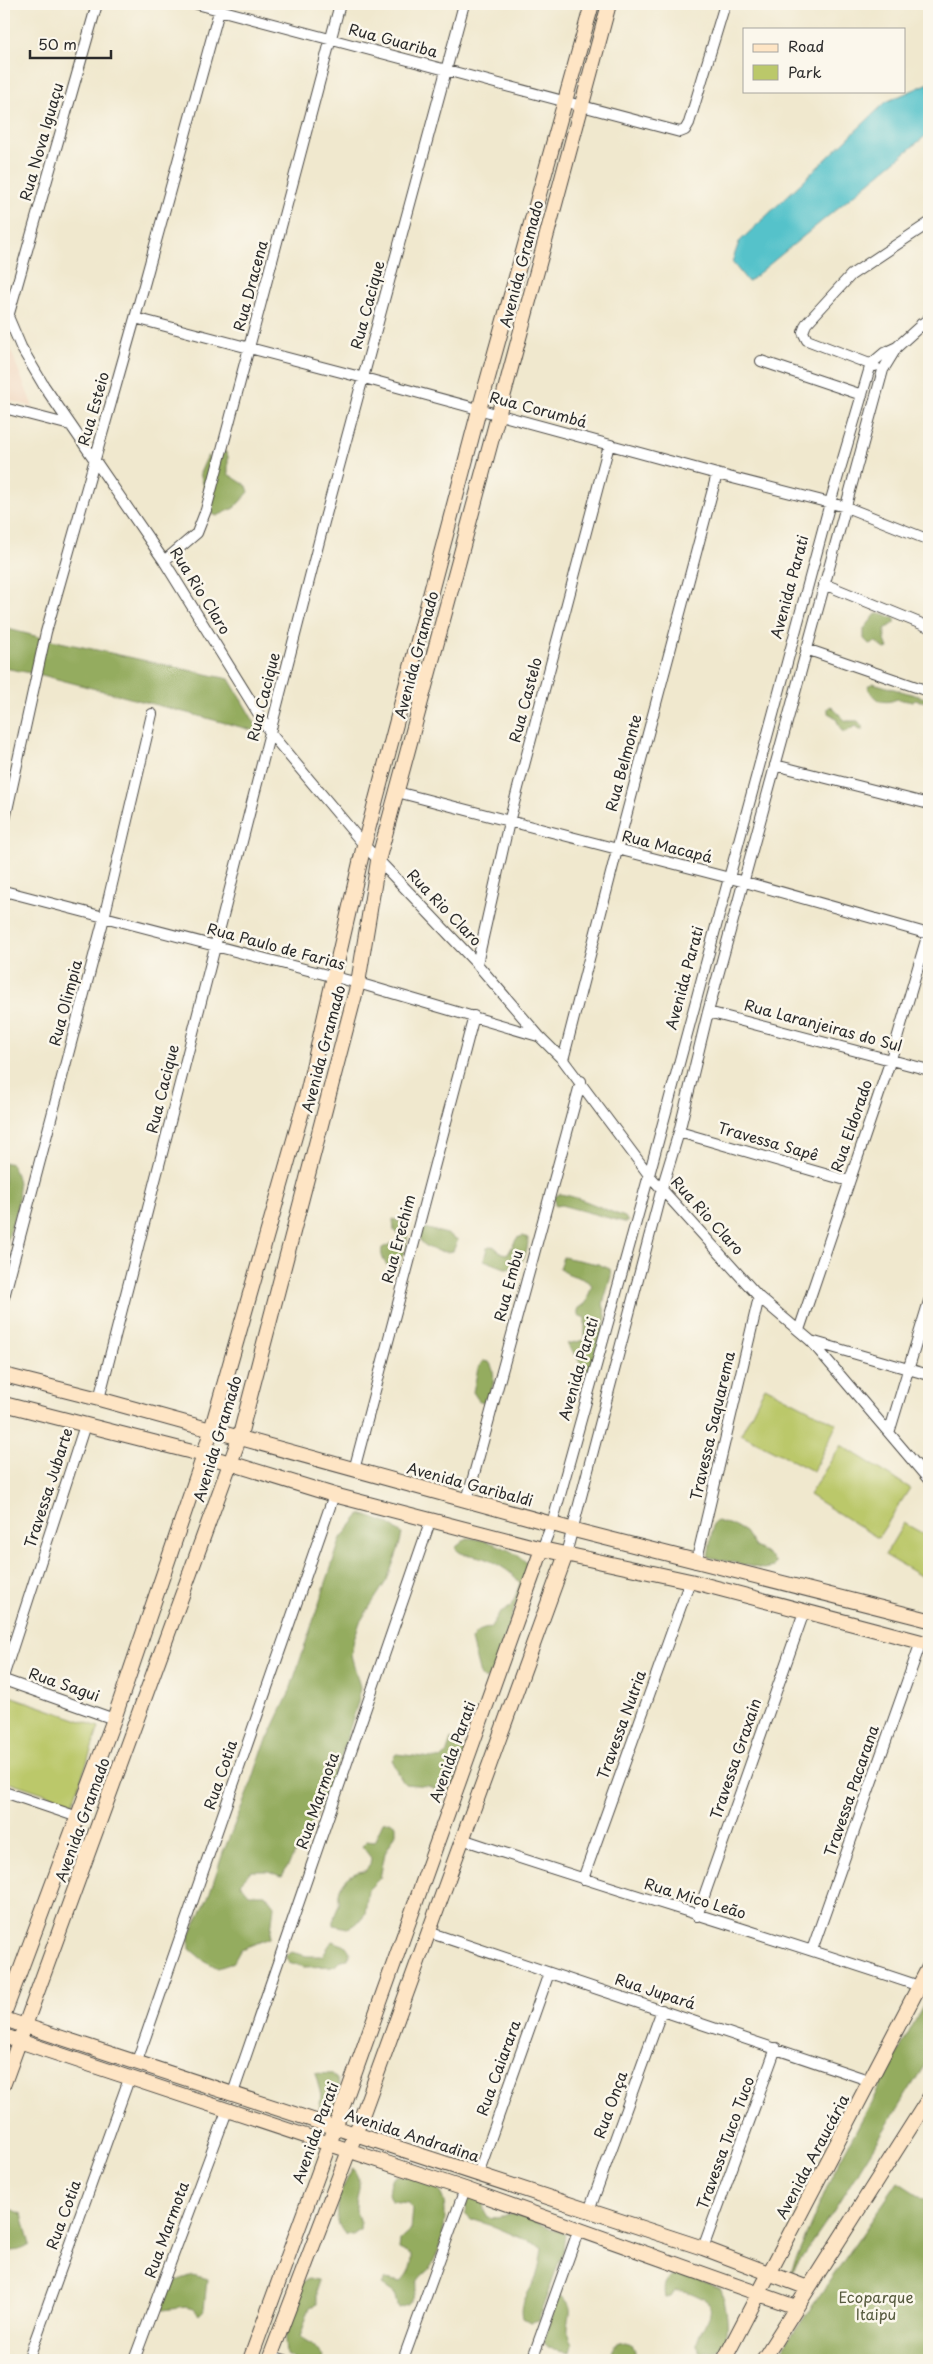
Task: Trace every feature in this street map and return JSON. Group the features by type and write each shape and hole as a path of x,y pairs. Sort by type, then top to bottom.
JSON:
{"street":[{"name":"Rua Nova Iguaçu","path":"6,312 97,4"},
{"name":"Rua Guariba","path":"197,4 220,7 331,40 680,132 685,130 725,4"},
{"name":"Rua Dracena","path":"164,561 192,539 202,524 250,349 340,4"},
{"name":"Rua Cacique","path":"99,1399 324,522 464,4"},
{"name":"Avenida Gramado","path":"4,2014 114,1718 204,1455 307,1094 335,979 364,845 480,410 592,4"},
{"name":"Avenida Gramado","path":"4,2082 239,1439 358,984 378,861 609,4"},
{"name":"Rua Esteio","path":"4,824 46,632 135,318 220,7"},
{"path":"883,370 807,340 803,332 806,324 851,275 929,223"},
{"name":"Rua Rio Claro","path":"6,312 21,347 44,386 164,561 271,734 378,861 477,964 539,1036 564,1060 650,1175 759,1297 811,1341 929,1480"},
{"name":"Rua Corumbá","path":"135,318 716,474 846,507 929,540"},
{"path":"871,364 927,324"},
{"name":"Avenida Parati","path":"270,2358 355,2135 574,1530 662,1188 679,1132 708,1012 745,882 806,649 883,370 897,347"},
{"path":"761,361 862,395"},
{"name":"Avenida Parati","path":"250,2360 330,2144 552,1524 650,1175 830,503 871,364"},
{"path":"4,408 70,425"},
{"name":"Rua Castelo","path":"477,964 509,822 609,445"},
{"name":"Rua Belmonte","path":"564,1060 616,850 716,474"},
{"path":"824,584 929,627"},
{"path":"806,649 922,690"},
{"name":"Rua Olimpia","path":"4,1297 104,918 152,714"},
{"path":"775,765 929,804"},
{"name":"Rua Macapá","path":"397,792 745,882 929,932"},
{"name":"Rua Paulo de Farias","path":"4,891 358,984 539,1036"},
{"name":"Rua Eldorado","path":"798,1330 890,1059 929,932"},
{"name":"Rua Laranjeiras do Sul","path":"708,1012 929,1070"},
{"name":"Rua Erechim","path":"354,1470 474,1016"},
{"name":"Rua Embu","path":"467,1500 581,1081"},
{"path":"307,1094 328,1098"},
{"name":"Travessa Sapê","path":"679,1132 849,1181"},
{"path":"267,1239 289,1243"},
{"name":"Travessa Saquarema","path":"696,1563 759,1297"},
{"path":"890,1433 929,1301"},
{"path":"811,1341 929,1375"},
{"name":"Avenida Garibaldi","path":"4,1375 99,1399 696,1563 929,1620"},
{"path":"4,1404 204,1455 334,1496 431,1519 542,1549 690,1581 925,1643"},
{"name":"Travessa Jubarte","path":"4,1674 85,1425"},
{"name":"Rua Cotia","path":"136,2064 334,1496"},
{"name":"Rua Marmota","path":"233,2093 431,1519"},
{"name":"Travessa Nutria","path":"583,1879 690,1581"},
{"name":"Travessa Graxain","path":"697,1916 804,1612"},
{"name":"Travessa Pacarana","path":"812,1950 925,1643"},
{"name":"Rua Sagui","path":"4,1680 114,1718"},
{"path":"4,1792 78,1817"},
{"name":"Rua Mico Leão","path":"462,1840 697,1916 812,1950 919,1986"},
{"name":"Rua Jupará","path":"428,1932 872,2081"},
{"name":"Avenida Araucária","path":"724,2360 872,2081 929,1967"},
{"name":"Rua Caiarara","path":"478,2174 549,1973"},
{"name":"Rua Onça","path":"589,2211 662,2010"},
{"name":"Avenida Andradina","path":"4,2019 136,2064 233,2093 355,2135 703,2248 808,2288"},
{"path":"4,2036 465,2189 760,2292 796,2307"},
{"name":"Travessa Tuco Tuco","path":"703,2248 776,2048"},
{"name":"Rua Cotia","path":"28,2360 129,2079"},
{"path":"762,2360 929,2098"},
{"name":"Rua Marmota","path":"134,2360 227,2111"},
{"path":"404,2360 465,2189"},
{"path":"532,2360 579,2229"},
{"path":"270,2358 284,2360"}],"shaded area":[{"path":"4,333 33,407 4,399"}],"green space":[{"path":"225,451 228,456 228,474 247,486 249,492 234,508 217,516 212,514 210,509 200,473 208,455 213,463"},
{"path":"876,614 884,614 895,619 895,623 885,629 885,640 888,648 885,649 876,642 869,644 864,639 864,629"},
{"path":"4,628 229,679 260,732 42,675 4,668"},
{"path":"873,683 929,699 927,702 897,699 888,702 879,700 873,695 868,686"},
{"path":"831,706 846,721 858,721 862,726 862,730 855,726 846,732 842,731 835,717 828,713 828,708"},
{"path":"4,1162 11,1164 16,1175 18,1196 17,1207 4,1251"},
{"path":"560,1194 585,1201 625,1217 628,1222 561,1205 555,1206 554,1197"},
{"path":"393,1219 405,1227 407,1239 398,1268 393,1271 384,1261 382,1248 397,1241 398,1235 394,1231"},
{"path":"424,1228 447,1234 458,1240 453,1251 433,1250 424,1245 418,1237"},
{"path":"523,1236 528,1238 527,1251 516,1268 505,1268 484,1260 487,1248 493,1246 502,1253 508,1254 517,1238"},
{"path":"563,1257 598,1264 610,1269 611,1276 603,1304 606,1316 594,1376 567,1344 585,1340 585,1318 578,1315 578,1309 586,1303 592,1285 559,1268"},
{"path":"483,1361 489,1362 494,1376 491,1393 485,1402 479,1401 473,1392 478,1368"},
{"path":"765,1387 837,1424 813,1471 741,1434"},
{"path":"841,1445 910,1488 878,1538 809,1495"},
{"path":"361,1514 389,1524 402,1534 387,1580 360,1622 354,1639 351,1655 360,1687 358,1702 339,1763 321,1807 282,1876 268,1871 251,1871 240,1883 249,1894 265,1894 274,1906 270,1938 241,1949 233,1963 218,1968 203,1960 190,1949 190,1935 209,1895 262,1751 288,1696 341,1538"},
{"path":"717,1521 735,1526 745,1532 755,1547 765,1552 776,1562 774,1567 763,1569 708,1557 713,1524"},
{"path":"904,1523 929,1537 929,1581 885,1555"},
{"path":"467,1538 501,1546 529,1565 492,1675 485,1680 480,1675 471,1640 479,1631 490,1628 499,1614 512,1606 520,1583 507,1570 494,1563 482,1558 462,1554 458,1551 455,1548"},
{"path":"4,1694 99,1727 73,1803 4,1780"},
{"path":"451,1739 465,1749 450,1795 428,1786 405,1784 392,1760 396,1754 441,1759 446,1754"},
{"path":"390,1821 396,1825 396,1833 385,1853 380,1878 368,1890 365,1913 361,1921 348,1928 334,1925 334,1917 339,1904 339,1893 342,1884 352,1875 365,1871 370,1865 371,1858 362,1846 367,1841 374,1842 383,1822"},
{"path":"332,1941 346,1946 350,1952 348,1959 341,1960 335,1966 304,1967 289,1962 285,1956 291,1952 307,1956 322,1956"},
{"path":"929,1995 929,2058 831,2215 789,2276 833,2173"},
{"path":"315,2073 331,2074 337,2079 343,2093 330,2121 323,2119 319,2112 321,2095"},
{"path":"353,2168 359,2184 356,2210 360,2230 353,2235 345,2234 337,2218 337,2210 341,2193"},
{"path":"397,2175 417,2180 436,2189 441,2195 445,2214 442,2238 432,2265 419,2279 411,2301 398,2308 394,2293 382,2285 386,2279 401,2282 408,2273 411,2263 412,2255 399,2249 400,2240 411,2230 413,2209 408,2203 392,2201 389,2194 391,2180"},
{"name":"Ecoparque Itaipu","path":"898,2182 929,2202 929,2360 775,2360"},
{"path":"471,2196 483,2202 484,2210 488,2217 497,2218 512,2213 565,2234 563,2251 538,2320 530,2322 523,2318 522,2307 536,2278 542,2247 493,2226 471,2219 465,2213 466,2205"},
{"path":"13,2210 22,2214 30,2245 4,2253 4,2226 9,2212"},
{"path":"193,2275 207,2279 204,2310 199,2315 194,2309 187,2307 163,2310 159,2305 167,2287 176,2281"},
{"path":"678,2275 693,2277 721,2289 726,2308 727,2331 721,2348 713,2352 701,2352 697,2345 698,2338 710,2311 710,2306 706,2300 692,2293 681,2291 675,2291 671,2297 665,2298 664,2290 667,2280"},
{"path":"309,2279 317,2280 317,2304 310,2307 300,2337 313,2345 323,2357 322,2360 295,2360 286,2355 285,2340 302,2282"},
{"path":"559,2295 569,2305 568,2330 572,2344 570,2352 548,2348 544,2342"},
{"path":"625,2342 632,2344 635,2351 633,2360 610,2360 613,2347"}],"water":[{"path":"929,83 929,133 748,282 732,262 739,242 886,102"}]}
